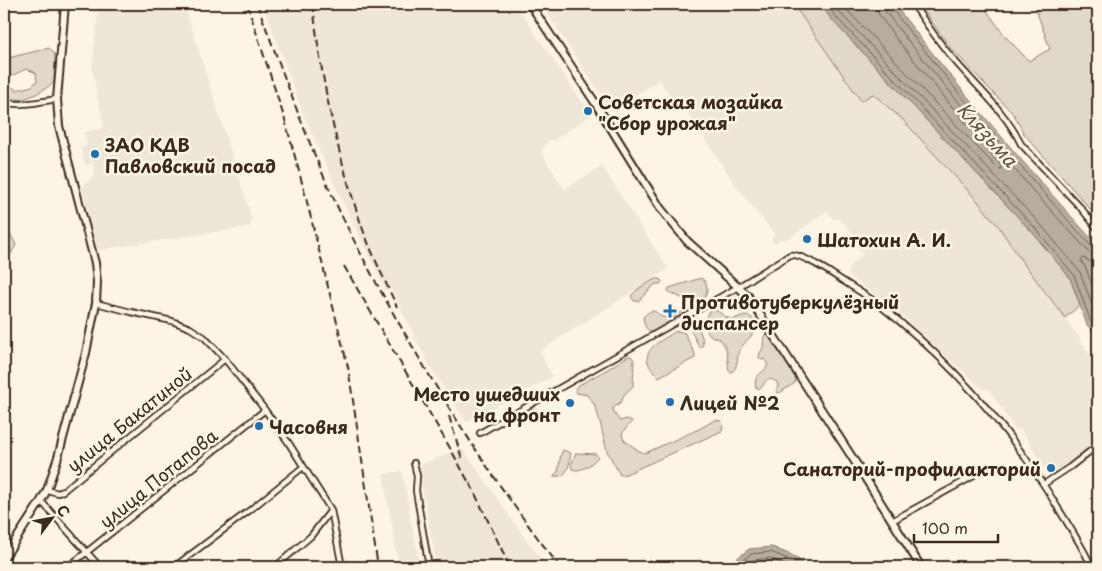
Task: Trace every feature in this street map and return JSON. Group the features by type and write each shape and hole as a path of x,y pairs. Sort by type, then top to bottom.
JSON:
{"street":[{"path":"4,558 42,501 47,490 58,458 86,353 96,303 97,282 95,263 59,126 57,99 65,4"},
{"path":"530,4 594,100 662,209 687,241 748,296 921,567"},
{"path":"913,4 952,58 1002,113 1020,144 1080,207 1098,229"},
{"path":"4,101 8,104 57,99"},
{"path":"480,433 738,287 792,254 822,267 877,304 935,353 981,400 1044,484 1092,567"},
{"path":"96,303 190,328 204,338 225,358 265,410 331,510 342,567"},
{"name":"улица Бакатиной","path":"47,490 63,491 225,358"},
{"name":"улица Потапова","path":"68,567 265,410"},
{"path":"1044,484 1098,445"},
{"path":"414,463 418,476 416,491 428,567"},
{"path":"174,567 250,510 303,467"},
{"path":"892,521 972,477"},
{"path":"42,501 100,567"},
{"path":"274,567 311,536 331,510"}],"shaded area":[{"path":"99,4 184,4 252,219 249,227 97,250 82,187 95,175 93,163 85,165 81,147 87,145 84,132 104,128 92,69"},
{"path":"263,4 515,4 591,115 554,140 548,140 541,152 565,189 602,166 668,269 540,351 552,377 466,422 430,366 391,288 386,290 336,188 304,116"},
{"path":"541,4 793,4 861,101 872,94 902,119 974,197 999,227 1021,260 1078,336 1098,368 1098,442 1051,477 1020,428 1016,431 988,388 984,390 882,297 878,297 848,275 850,265 863,255 853,242 856,239 845,224 837,218 834,220 827,211 791,237 779,240 774,244 771,239 775,235 737,187 684,107 679,109 660,80 611,110"},
{"path":"793,4 820,4 832,20 1033,233 1070,278 1080,305 1065,318 1021,260 999,227 902,119 873,94 861,101"},
{"path":"919,4 982,4 1005,36 1029,61 1050,49 1034,4 1098,4 1098,218 1024,134 1014,115 948,45"},
{"path":"49,48 55,54 54,83 36,94 23,99 10,98 4,95 4,85 6,84 17,90 32,86 37,81 36,73 27,69 4,78 4,59"},
{"path":"4,226 16,245 8,259 8,268 4,270"},
{"path":"701,278 706,283 707,291 699,304 684,315 652,332 647,329 643,317 651,311 671,318 686,309 687,303 685,300 668,291 669,288"},
{"path":"655,279 660,279 662,282 656,284 638,301 634,301 631,296 638,289"},
{"path":"712,310 732,320 743,315 749,316 757,326 740,349 736,367 732,372 729,371 727,354 723,343 720,339 709,334 703,324 709,311"},
{"path":"696,321 702,337 703,345 700,348 690,325"},
{"path":"676,331 684,332 695,354 695,358 659,377 651,369 648,355 656,344"},
{"path":"766,334 796,378 795,383 778,393 776,391 777,382 770,379 766,380 760,389 756,388 755,382 757,377 767,367 764,359 761,360 759,358"},
{"path":"631,356 634,360 633,386 623,396 622,401 613,408 620,421 627,419 632,421 622,434 624,440 645,453 715,420 721,421 723,425 722,431 620,475 607,451 594,404 587,395 577,393 575,390 577,386"},
{"path":"464,450 526,540 548,567 437,567 420,465 450,453"},
{"path":"563,450 571,453 569,466 562,475 553,476 558,472"},
{"path":"576,453 596,454 598,457 586,467 575,470 572,469 571,464"},
{"path":"402,471 420,567 399,567 383,474"}],"water":[{"name":"Клязьма","path":"820,4 894,4 993,127 1098,246 1098,335 1087,325 1070,278 1033,233 832,20"},
{"path":"772,547 796,557 806,567 726,567 749,549"}],"railway":[{"path":"247,4 285,120 348,367 378,567"},
{"path":"257,4 316,158 338,208 373,277 463,430 520,514 560,567"},
{"path":"313,4 325,89 345,172 362,227 397,307"},
{"path":"344,266 472,488"},
{"path":"449,416 462,459"},
{"path":"470,483 510,567"}],"place":[{"name":"Советская мозайка \"Сбор урожая\"","path":"588,111"},
{"name":"ЗАО КДВ Павловский посад","path":"95,154"},
{"name":"Шатохин А. И.","path":"807,239"},
{"name":"Противотуберкулёзный диспансер","path":"670,311"},
{"name":"Лицей №2","path":"670,402"},
{"name":"Место ушедших на фронт","path":"570,403"},
{"name":"Часовня","path":"259,426"},
{"name":"Санаторий-профилакторий","path":"1051,468"}]}
